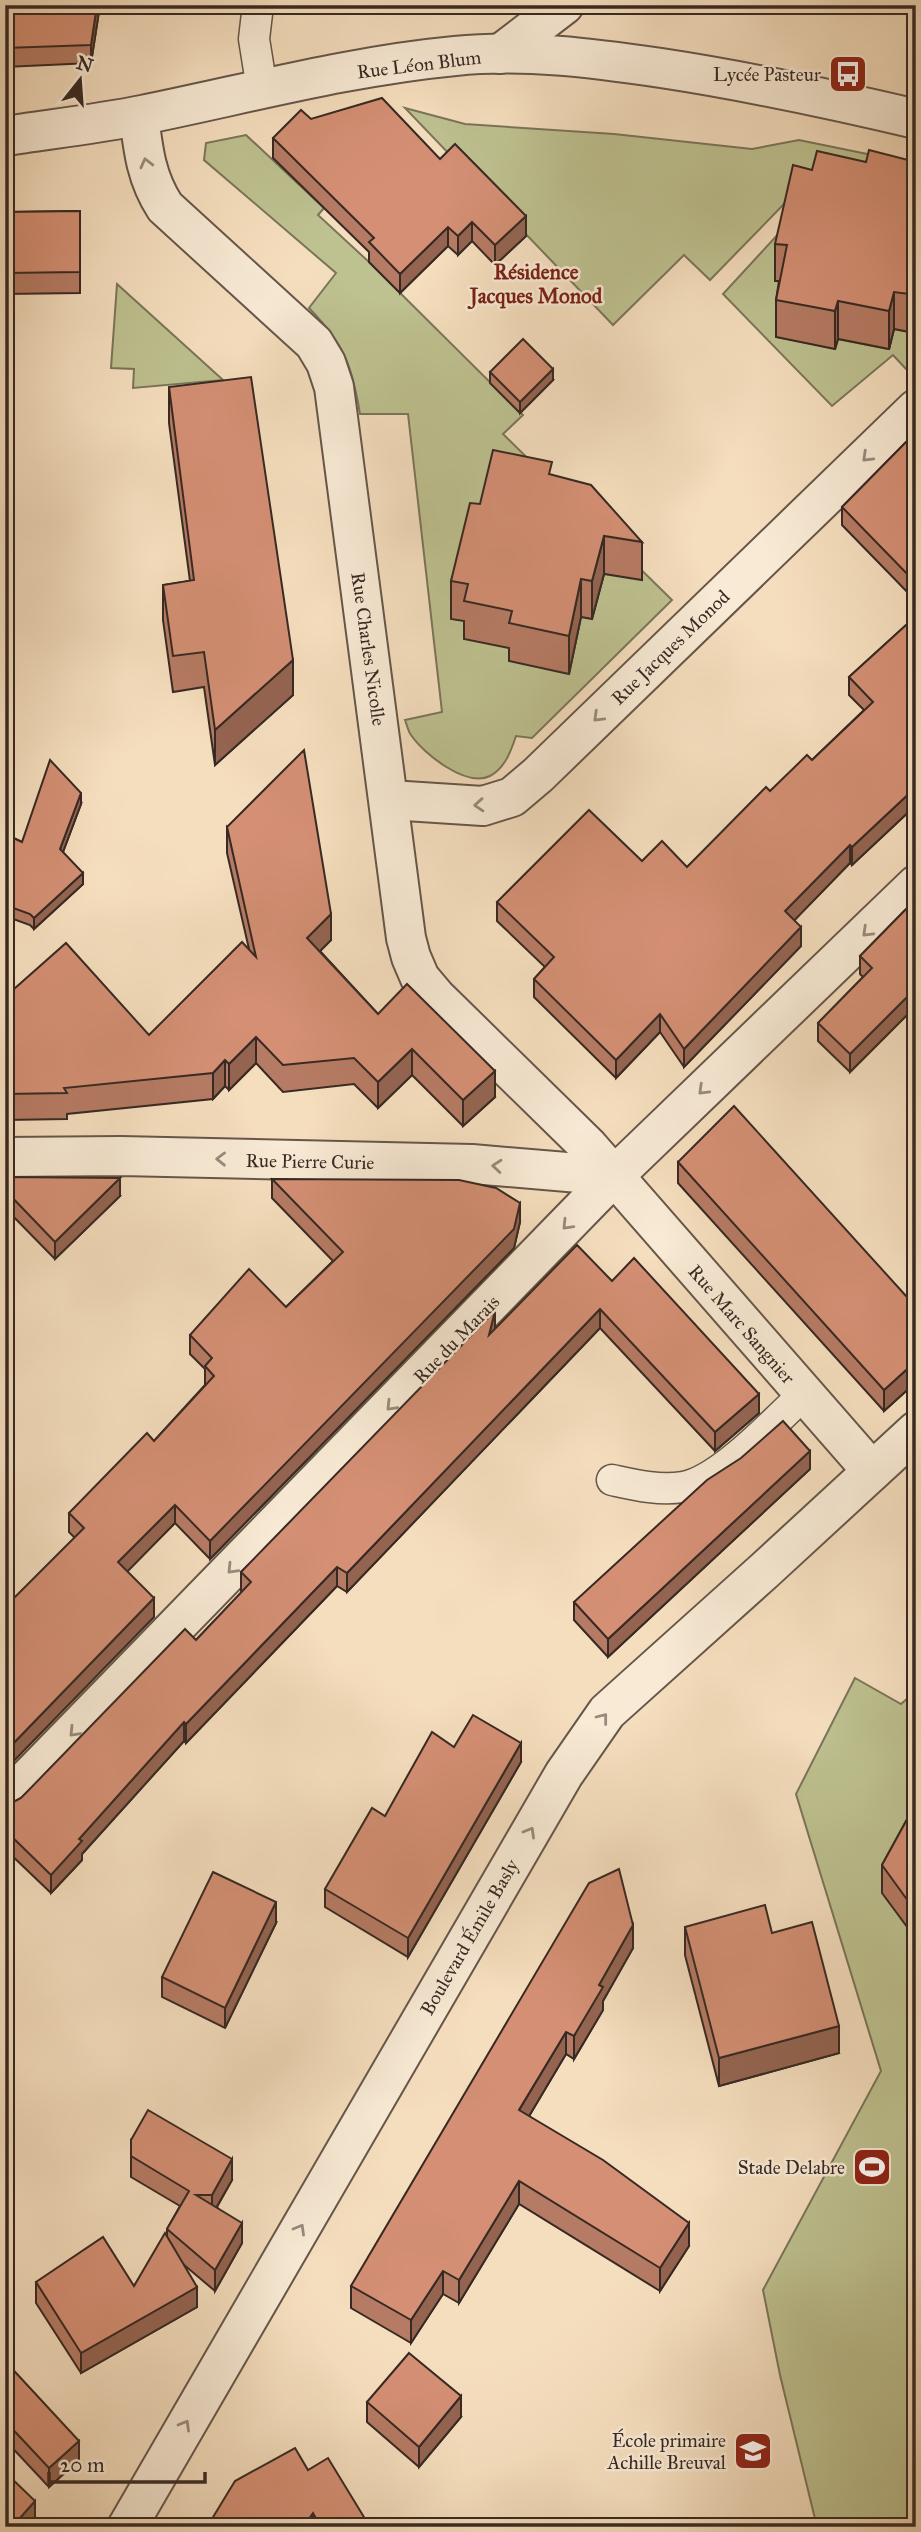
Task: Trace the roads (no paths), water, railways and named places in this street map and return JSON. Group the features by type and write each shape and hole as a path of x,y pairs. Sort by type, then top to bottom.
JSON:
{"street":[{"path":"500,54 564,5"},
{"name":"Rue Léon Blum","path":"5,136 139,116 262,89 428,60 500,54 557,55 606,60 716,77 803,93 916,119"},
{"name":"Rue Charles Nicolle","path":"139,116 144,161 155,192 165,207 314,343 326,363 334,387 406,938 420,978 436,997 566,1123 614,1176"},
{"name":"Rue Jacques Monod","path":"390,800 483,806 512,797 916,409"},
{"name":"Rue du Marais","path":"5,1802 614,1176 916,885"},
{"name":"Rue Pierre Curie","path":"5,1157 121,1156 472,1164 614,1176"},
{"name":"Rue Marc Sangnier","path":"614,1176 872,1471"},
{"name":"Boulevard Émile Basly","path":"127,2527 564,1774 607,1712 916,1432"}],"lane":[{"path":"258,5 254,39 262,89"},
{"path":"612,1480 656,1488 685,1487 724,1468 804,1394"}],"place":[{"name":"Lycée Pasteur","path":"848,74"},
{"name":"Stade Delabre","path":"872,2167"},
{"name":"École primaire Achille Breuval","path":"753,2451"}],"district":[{"name":"Résidence Jacques Monod","path":"536,284"}]}
